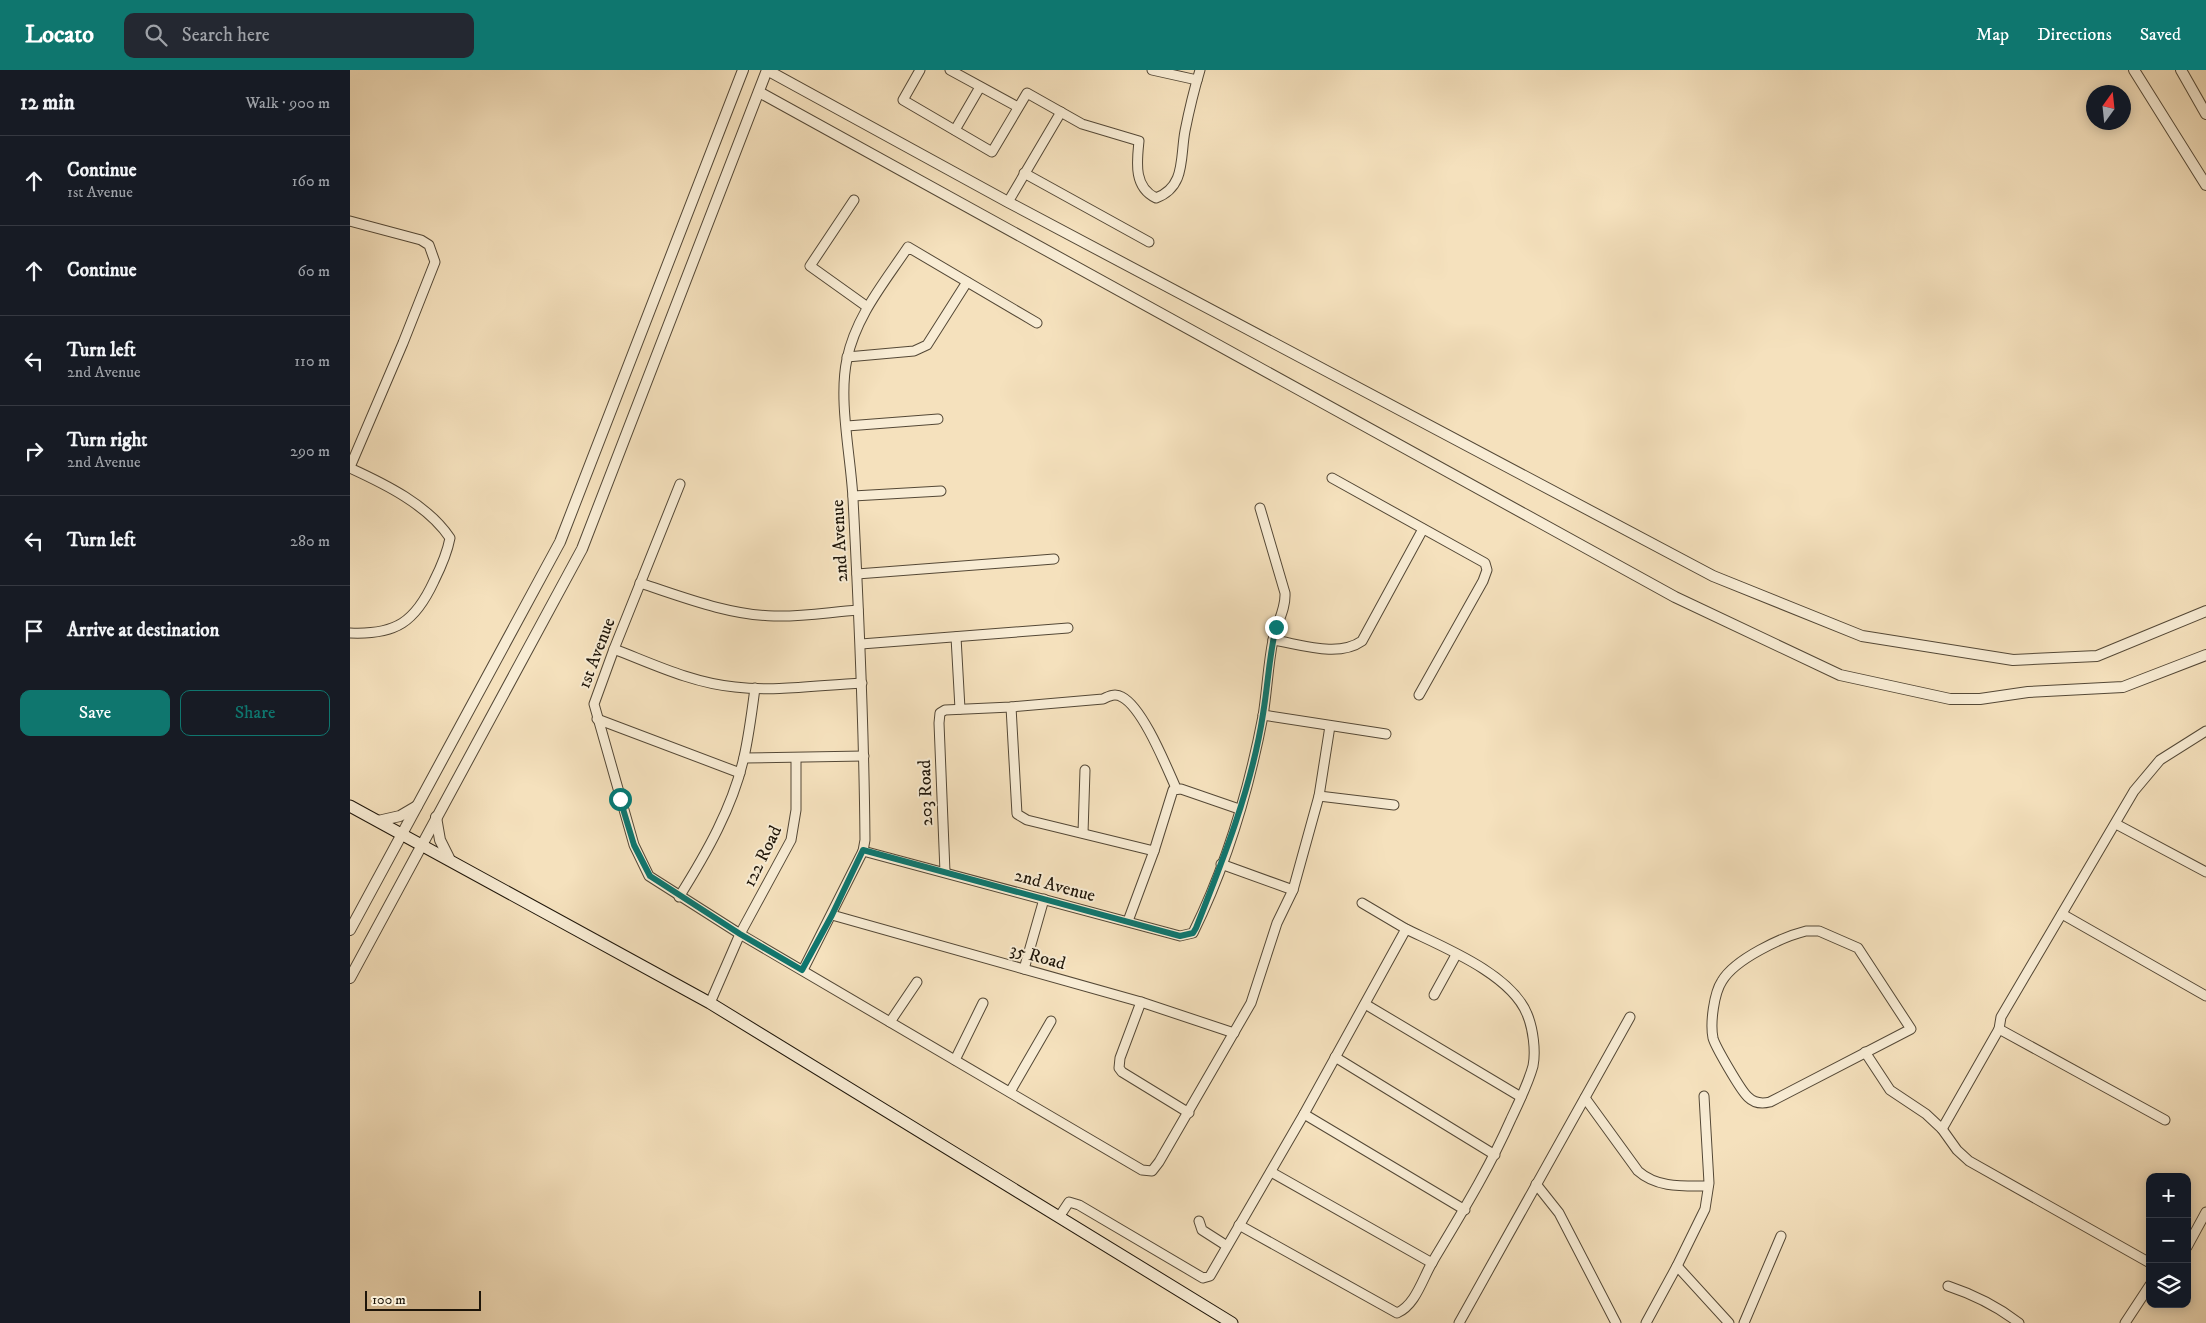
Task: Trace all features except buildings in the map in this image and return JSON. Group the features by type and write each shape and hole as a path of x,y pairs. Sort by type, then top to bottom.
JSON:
{"main road":[{"path":"350,806 449,858 710,1003 1232,1323"}],"street":[{"path":"350,930 560,542 743,70"},
{"path":"350,978 582,550 767,70 1008,202 1713,576 1862,636 2013,660 2097,656 2206,612"},
{"path":"920,70 902,100 992,152 1027,93 1082,124 1139,141 1136,175 1150,195 1156,198 1166,194 1173,186 1181,170 1184,133 1200,70"},
{"path":"950,70 1018,108"},
{"path":"1152,70 1197,80"},
{"path":"2134,70 2206,185"},
{"path":"2181,70 2206,114"},
{"path":"955,130 980,87"},
{"path":"759,92 1675,597 1840,675 1950,699 1980,699 2028,692 2123,687 2206,655"},
{"path":"1008,202 1061,112"},
{"path":"1024,173 1149,242"},
{"path":"854,200 810,266 866,306"},
{"path":"350,221 421,240 429,245 435,262 403,344 350,468 392,487 442,527 450,538 447,554 425,601 413,617 392,629 367,634 350,634"},
{"name":"2nd Avenue","path":"802,970 832,915 863,850 864,756 861,644 853,496 844,389 847,357 866,306 908,247 967,282"},
{"path":"847,357 914,351 927,345 967,282 1037,323"},
{"path":"847,426 938,419"},
{"path":"1332,478 1423,529 1480,558 1485,563 1487,570 1420,695"},
{"name":"1st Avenue","path":"680,484 594,704 634,845 650,876 678,896 740,934 1142,1170 1147,1171 1155,1167 1189,1113"},
{"path":"853,496 942,491"},
{"path":"1260,508 1285,593 1284,610 1273,640 1263,714 1239,809 1221,864 1292,890"},
{"path":"1273,640 1340,650 1355,646 1362,641 1423,529"},
{"path":"857,574 1054,559"},
{"path":"640,583 700,603 755,614 774,616 858,610"},
{"path":"861,644 1068,628"},
{"path":"956,637 960,709 1011,707 1103,699 1113,695 1121,696 1131,704 1147,729 1176,788 1239,809"},
{"path":"614,649 688,678 726,686 755,688 862,683"},
{"path":"678,896 722,820 740,773 755,688"},
{"path":"1011,707 1017,814 1027,820 1154,851"},
{"name":"203 Road","path":"945,872 940,713 945,710 960,709"},
{"path":"1263,714 1386,734"},
{"path":"597,719 740,773"},
{"path":"1141,1002 1120,1058 1119,1068 1122,1072 1189,1113 1251,1003 1278,923 1292,890 1319,796 1330,726"},
{"path":"1942,1129 1999,1029 2001,1017 2134,791 2160,760 2206,731"},
{"path":"744,758 864,756"},
{"name":"122 Road","path":"710,1003 740,934 791,840 796,810 796,758"},
{"path":"1083,833 1085,770"},
{"path":"1128,921 1154,851 1171,794 1176,788"},
{"path":"1319,796 1394,805"},
{"path":"378,821 400,816 418,806"},
{"path":"436,817 440,840 449,858"},
{"path":"2116,824 2206,872"},
{"name":"2nd Avenue","path":"863,850 1180,936 1193,933 1221,864"},
{"path":"1024,969 1044,899"},
{"path":"1239,1225 1398,1313 1408,1307 1432,1263 1465,1210 1495,1154 1521,1097 1533,1065 1534,1049 1527,1014 1510,988 1456,955 1362,903"},
{"path":"2062,914 2206,996"},
{"name":"35 Road","path":"832,915 1141,1002 1234,1033"},
{"path":"1059,1217 1069,1202 1079,1205 1203,1278 1210,1276 1304,1114 1406,929"},
{"path":"1819,932 1858,948 1911,1029 1865,1052 1770,1102 1755,1102 1741,1088 1713,1038 1715,997 1722,980 1737,963 1792,935 1819,932"},
{"path":"1434,995 1456,955"},
{"path":"890,1022 917,982"},
{"path":"955,1060 983,1003"},
{"path":"1365,1004 1521,1097"},
{"path":"1459,1323 1630,1017"},
{"path":"1010,1092 1050,1021"},
{"path":"1999,1029 2165,1120"},
{"path":"1865,1052 1890,1090 1926,1114 1942,1129 1957,1150 1969,1161 2146,1261"},
{"path":"1335,1057 1495,1154"},
{"path":"1646,1323 1705,1209 1708,1186 1704,1096"},
{"path":"1585,1098 1638,1171 1648,1180 1660,1184 1708,1186"},
{"path":"1304,1114 1465,1210"},
{"path":"1271,1172 1432,1263"},
{"path":"1536,1184 1560,1213 1616,1323"},
{"path":"2191,1240 2206,1212"},
{"path":"1199,1221 1202,1230 1227,1246"},
{"path":"1744,1323 1781,1236"},
{"path":"1677,1266 1729,1323"},
{"path":"1948,1286 1975,1295 2000,1307 2020,1323"},
{"path":"2125,1323 2146,1291"}],"route":[{"path":"620,799 634,845 650,876 678,896 802,970 832,915 863,850 1180,936 1186,936 1193,933 1196,928 1221,864 1244,795 1263,714 1276,627"}]}
